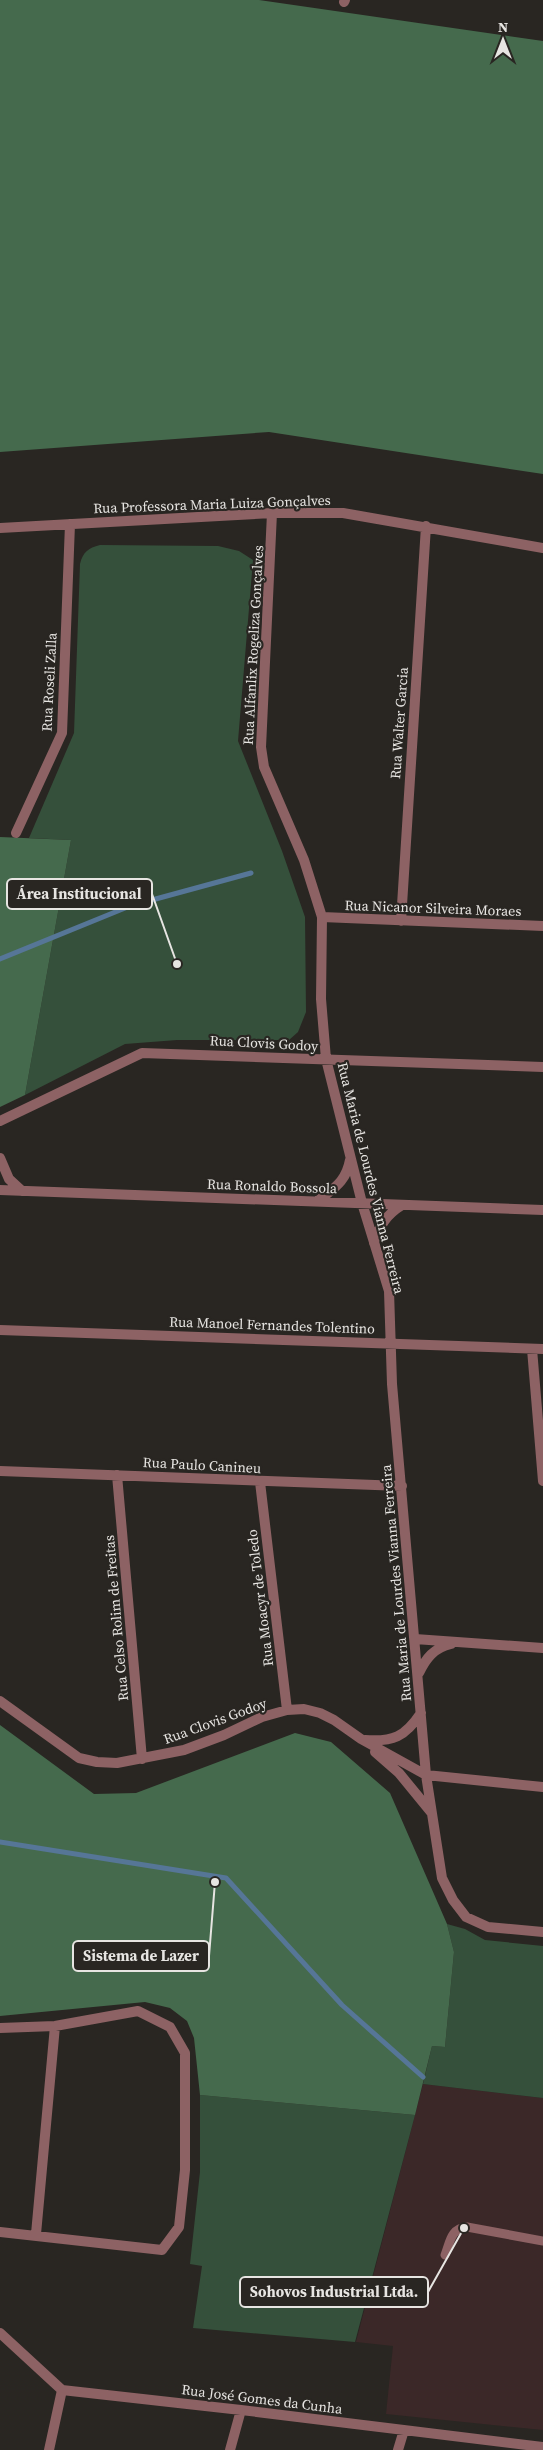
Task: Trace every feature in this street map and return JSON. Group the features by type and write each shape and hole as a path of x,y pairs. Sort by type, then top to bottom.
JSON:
{"street":[{"name":"Rua Professora Maria Luiza Gonçalves","path":"0,528 272,513 343,513 426,526 543,548"},
{"name":"Rua Alfanlix Rogeliza Gonçalves","path":"272,513 261,747 264,767 304,860"},
{"name":"Rua Roseli Zalla","path":"16,833 62,733 70,524"},
{"name":"Rua Walter Garcia","path":"401,921 426,526"},
{"name":"Rua Maria de Lourdes Vianna Ferreira","path":"304,860 322,917 321,999 326,1059 362,1203 389,1291 392,1384 426,1775"},
{"name":"Rua Nicanor Silveira Moraes","path":"322,917 543,926"},
{"name":"Rua Clovis Godoy","path":"0,1122 142,1053 543,1067"},
{"path":"318,1201 340,1185 348,1172 351,1154"},
{"path":"0,1158 10,1179 22,1191"},
{"name":"Rua Ronaldo Bossola","path":"0,1190 543,1210"},
{"path":"374,1243 380,1226 389,1213 403,1204"},
{"name":"Rua Manoel Fernandes Tolentino","path":"0,1330 391,1342 543,1349"},
{"path":"532,1348 543,1481"},
{"name":"Rua Paulo Canineu","path":"0,1471 402,1486"},
{"name":"Rua Celso Rolim de Freitas","path":"117,1475 142,1759"},
{"name":"Rua Moacyr de Toledo","path":"260,1482 287,1710"},
{"path":"415,1640 543,1648"},
{"path":"418,1674 424,1661 433,1652 456,1642"},
{"name":"Rua Clovis Godoy","path":"0,1701 79,1758 97,1762 117,1763 184,1750 224,1736 262,1717 287,1710 304,1709 320,1713 361,1739 426,1775"},
{"path":"361,1739 388,1740 397,1737 410,1728 421,1712"},
{"name":"Rua Clovis Godoy","path":"361,1739 399,1773 432,1813"},
{"name":"Rua Clovis Godoy","path":"399,1773 414,1782 428,1787"},
{"path":"543,1787 426,1775 442,1878 453,1900 466,1917 488,1927 543,1932"},
{"path":"0,2028 55,2026 138,2011 170,2027 184,2053 185,2170 179,2227 162,2250 36,2234 0,2232"},
{"path":"36,2234 55,2026"},
{"path":"0,2333 62,2390 49,2450"},
{"name":"Rua José Gomes da Cunha","path":"62,2390 543,2447"},
{"path":"230,2450 241,2410"},
{"path":"398,2450 404,2430"}],"lane":[{"path":"445,2255 454,2231 459,2228 467,2227 543,2241"}],"shaded area":[{"path":"423,2084 543,2098 543,2430 386,2414 393,2346 356,2342"}],"green space":[{"path":"0,0 259,0 543,41 543,474 269,432 0,452"},
{"path":"100,545 218,546 239,551 253,560 238,741 282,851 305,917 306,1012 298,1032 289,1040 177,1040 125,1044 25,1095 71,840 29,838 74,733 80,564 87,551"},
{"path":"0,837 71,840 25,1095 0,1107"},
{"path":"0,1725 94,1794 136,1793 295,1733 331,1742 390,1793 447,1924 454,1952 445,2047 432,2046 415,2115 200,2095 194,2038 187,2021 170,2008 145,2002 0,2016"},
{"path":"447,1924 465,1929 485,1940 543,1946 543,2098 423,2084 432,2046 445,2047 454,1952"},
{"path":"200,2095 415,2115 355,2342 193,2328 202,2266 190,2264 200,2172"}],"waterway":[{"path":"0,959 130,906 251,873"},
{"path":"0,1842 226,1878 342,2005 423,2077"}],"place":[{"name":"Área Institucional","path":"177,964"},
{"name":"Sistema de Lazer","path":"215,1882"},
{"name":"Sohovos Industrial Ltda.","path":"464,2228"}]}
